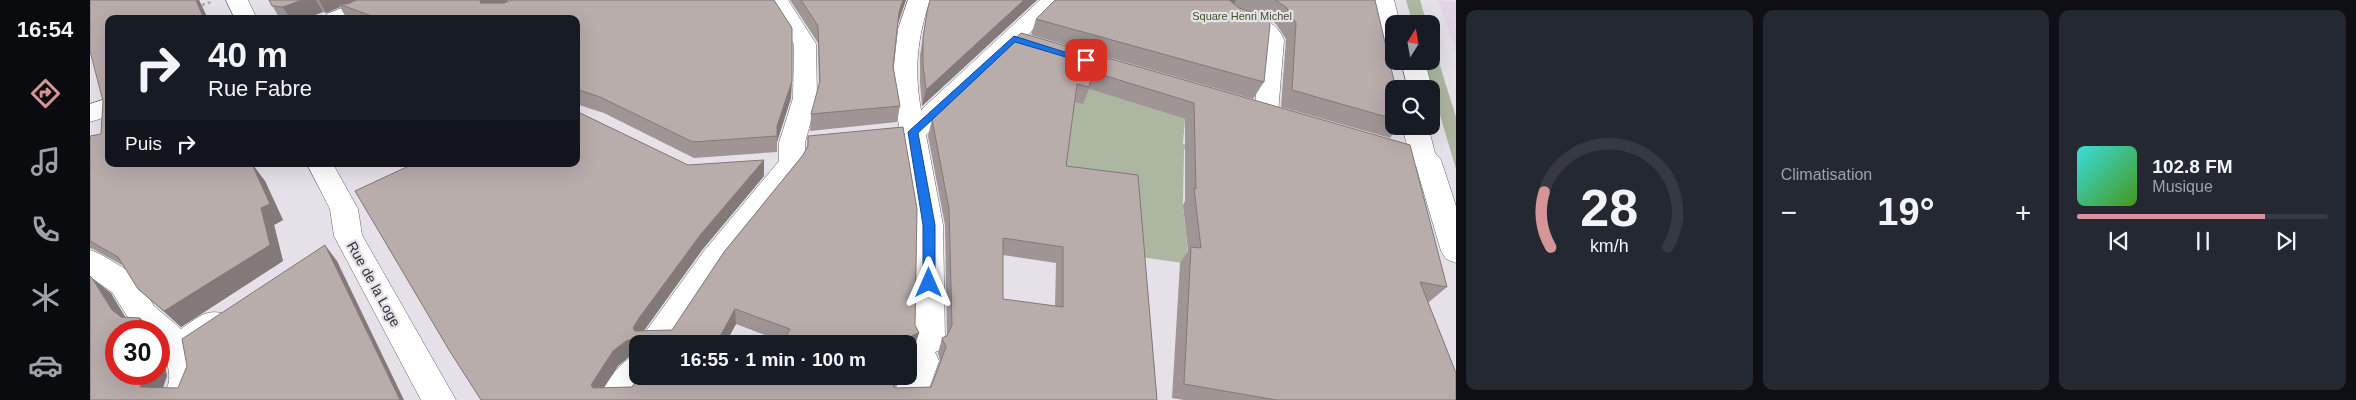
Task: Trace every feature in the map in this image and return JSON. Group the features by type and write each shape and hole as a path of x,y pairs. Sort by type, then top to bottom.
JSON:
{"street":[{"path":"237,0 244,15"},
{"path":"344,15 379,0"},
{"path":"661,335 714,259 792,153 805,98 806,44 777,0"},
{"path":"908,400 926,350 929,225 900,133 909,29 919,0"},
{"path":"900,133 1023,41 1052,0"},
{"path":"1383,0 1387,15"},
{"path":"1396,0 1400,15"},
{"path":"1233,16 1264,26 1272,33 1273,40 1266,113"},
{"path":"90,114 105,108"},
{"path":"1417,135 1422,153 1428,160 1456,251"},
{"path":"1359,140 1428,160 1438,156 1432,135"},
{"path":"756,166 821,140"},
{"name":"Rue de la Loge","path":"322,167 344,209 336,244 439,400"},
{"path":"90,262 123,283 143,315 179,346 186,383 185,392 177,400"},
{"path":"179,346 236,310"},
{"path":"616,400 629,381"}],"shaded area":[{"path":"1438,0 1456,2 1456,51"}],"green space":[{"path":"1406,0 1420,0 1424,15 1410,15"},
{"path":"1440,66 1456,117 1456,169 1440,115 1440,80 1430,80 1427,70 1440,70"},
{"path":"1086,88 1185,119 1183,144 1258,163 1247,165 1184,149 1183,205 1189,264 1134,256 992,146 1072,101"}],"building":[{"path":"90,0 196,0 202,15 105,15 105,167 253,167 270,204 261,208 270,245 164,311 138,289 118,257 90,241 90,136 101,134 103,101 90,51"},
{"path":"269,0 302,0 283,7 272,6"},
{"path":"357,0 481,0 480,3 504,3 512,0 774,0 792,28 792,81 777,126 777,136 693,142 600,97 580,90 580,15 369,15 339,4 347,4"},
{"path":"801,0 903,0 899,12 893,66 900,106 811,114 820,81 818,26"},
{"path":"930,0 1024,0 926,90 923,65 923,38"},
{"path":"1055,0 1229,0 1239,8 1263,16 1270,24 1264,82 1036,19"},
{"path":"1275,0 1375,0 1385,42 1385,70 1392,70 1394,80 1385,80 1385,116 1292,90 1296,23 1286,7"},
{"path":"1021,33 1410,145 1447,287 1420,282 1456,373 1456,400 1276,400 1184,384 1191,247 1201,248 1194,188 1196,189 1194,103 1093,72 1089,87 1077,84 1066,166 1138,175 1157,400 481,400 449,350 355,191 407,167 580,167 580,113 688,165 764,160 701,234 633,328 635,331 672,330 724,252 803,155 808,146 808,136 903,127 917,209 915,325 919,333 913,335 787,335 790,329 735,309 721,335 629,335 629,340 613,351 591,385 593,388 632,387 633,385 893,385 895,388 931,387 946,347 942,338 947,336 952,325 949,209 932,119","holes":["1003,238 1063,247 1063,307 1003,299"]},
{"path":"325,245 400,400 90,400 90,276 112,310 121,317 140,318 140,320 105,320 105,385 178,388 187,366 182,339"}],"route":[{"path":"929,283 929,225 913,132 1014,39 1086,60"}],"park label":[{"name":"Square Henri Michel","path":"1242,16"}]}
